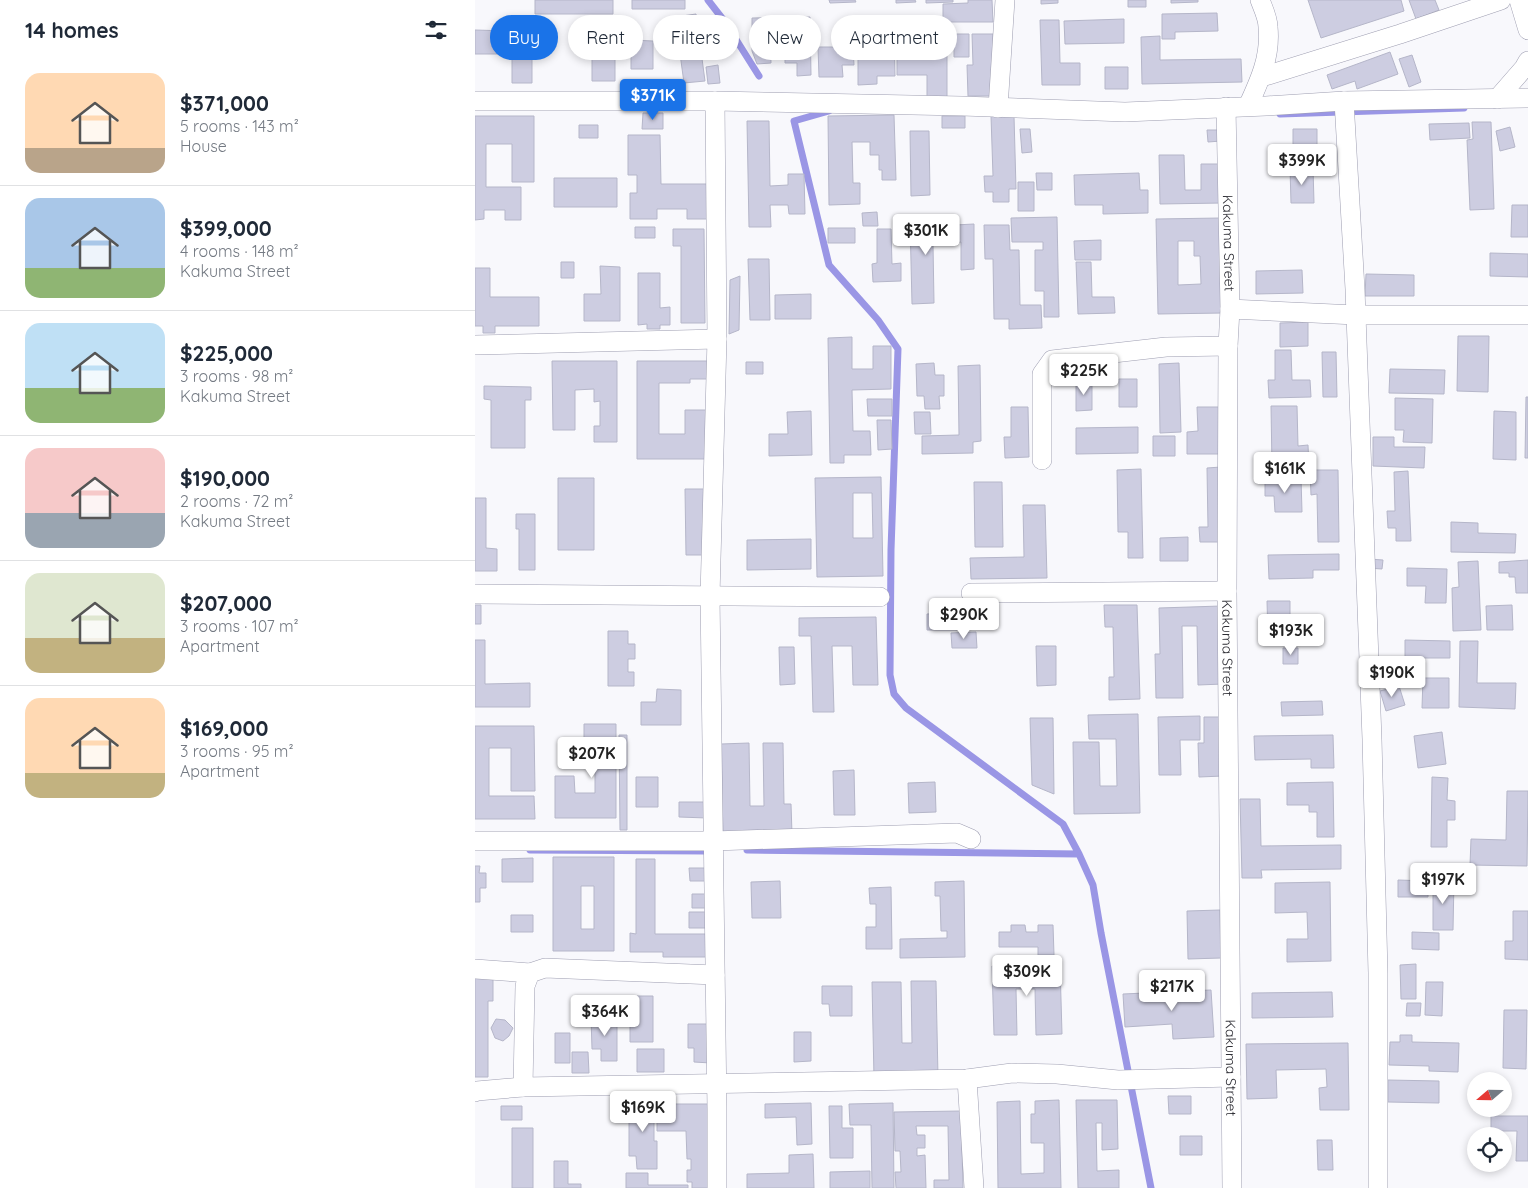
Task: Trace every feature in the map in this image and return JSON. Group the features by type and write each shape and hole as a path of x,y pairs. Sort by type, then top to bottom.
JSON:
{"street":[{"path":"998,108 1005,0"},
{"path":"1248,106 1262,77 1269,54 1268,25 1260,0"},
{"path":"1262,77 1501,0"},
{"path":"1519,0 1528,30"},
{"path":"1497,99 1528,61"},
{"path":"475,101 715,101 1125,112 1344,101 1528,98"},
{"path":"715,101 717,339 710,596 717,1188"},
{"path":"1344,101 1356,315 1374,837 1378,973 1378,1188"},
{"name":"Kakuma Street","path":"1226,107 1230,309 1228,346 1227,591 1232,1188"},
{"path":"1230,309 1356,315 1528,315"},
{"path":"475,345 717,339"},
{"path":"1042,460 1042,374 1052,360 1166,347 1228,346"},
{"path":"971,593 1227,591"},
{"path":"475,594 880,597"},
{"path":"475,841 714,842 957,833 971,839"},
{"path":"475,969 530,973 545,968 715,974"},
{"path":"523,1087 525,986 530,973"},
{"path":"475,1092 523,1087 967,1079 1013,1073 1057,1074 1126,1080 1231,1077"},
{"path":"967,1079 974,1188"}],"building":[{"path":"535,0 613,0 613,14 535,14"},
{"path":"632,0 685,0 685,9 632,9"},
{"path":"829,0 855,0 856,2 830,3"},
{"path":"896,0 915,0 916,2 896,3"},
{"path":"926,0 953,0 953,2 926,3"},
{"path":"968,0 992,0 993,22 957,22 957,15 943,15 943,4 968,3"},
{"path":"1041,0 1058,0 1058,3 1041,4"},
{"path":"1128,0 1146,0 1146,7 1128,7"},
{"path":"1171,0 1198,0 1198,2 1171,3"},
{"path":"1308,0 1401,0 1404,11 1321,38"},
{"path":"1409,0 1435,0 1439,10 1416,19"},
{"path":"1217,13 1218,31 1175,32 1175,39 1162,39 1162,14"},
{"path":"1124,19 1124,43 1065,44 1064,21"},
{"path":"1040,20 1059,20 1060,63 1080,63 1080,85 1042,85"},
{"path":"475,30 490,30 490,54 475,54"},
{"path":"957,34 969,34 969,57 957,57"},
{"path":"972,34 993,34 994,96 968,96 967,65 973,65"},
{"path":"1160,36 1160,60 1241,59 1242,82 1142,84 1141,37"},
{"path":"643,41 653,41 653,69 631,69 631,60 643,60"},
{"path":"821,47 831,47 831,60 854,60 854,65 842,65 843,77 819,77 818,60 821,60"},
{"path":"1390,52 1398,74 1357,89 1355,81 1332,89 1327,75"},
{"path":"1412,55 1421,82 1409,87 1399,59"},
{"path":"512,60 532,60 532,83 512,83"},
{"path":"592,60 615,60 615,81 592,81"},
{"path":"681,60 702,60 705,81 684,83"},
{"path":"755,60 771,60 771,63 757,64"},
{"path":"785,60 811,60 811,75 797,76 797,63 785,63"},
{"path":"858,60 895,60 895,76 877,76 877,84 858,85"},
{"path":"897,60 947,60 947,97 927,97 927,75 897,75"},
{"path":"718,65 720,83 708,84 706,67"},
{"path":"1105,67 1128,67 1128,89 1105,89"},
{"path":"643,113 663,113 663,129 642,129"},
{"path":"894,115 896,180 882,180 882,170 879,170 879,155 870,155 870,142 852,142 853,183 860,183 860,204 829,205 828,116"},
{"path":"475,116 534,116 534,182 512,182 512,144 486,144 486,187 521,187 521,220 505,220 505,210 484,210 484,219 475,220"},
{"path":"942,116 965,116 965,128 942,128"},
{"path":"991,116 1014,116 1016,189 1009,189 1009,202 993,202 993,192 985,192 984,176 993,176"},
{"path":"747,121 769,121 770,186 788,185 788,174 804,174 805,214 789,214 788,205 770,205 771,227 749,227"},
{"path":"1472,122 1491,122 1494,209 1470,210 1467,140 1473,139"},
{"path":"1469,123 1470,138 1430,140 1429,124"},
{"path":"579,125 598,125 598,138 579,138"},
{"path":"1510,127 1515,147 1500,151 1496,131"},
{"path":"1020,129 1030,129 1032,152 1022,153"},
{"path":"1293,129 1317,129 1317,148 1293,148"},
{"path":"1207,130 1221,130 1221,141 1208,142"},
{"path":"910,131 929,131 930,195 911,196"},
{"path":"628,135 660,135 661,184 707,184 707,219 687,219 687,209 657,209 657,219 630,219 630,193 637,193 637,175 628,175"},
{"path":"1159,155 1184,155 1185,190 1201,190 1201,164 1221,164 1222,203 1160,204"},
{"path":"1290,168 1313,168 1314,203 1291,203"},
{"path":"1036,173 1052,173 1052,190 1037,190"},
{"path":"1139,173 1140,190 1148,190 1148,213 1103,214 1103,205 1075,205 1074,175"},
{"path":"554,178 617,178 617,207 554,207"},
{"path":"1018,182 1034,182 1034,211 1018,211"},
{"path":"1512,205 1528,205 1528,237 1511,237"},
{"path":"877,212 878,226 863,226 862,213"},
{"path":"1057,217 1059,317 1044,317 1044,291 1035,291 1035,250 1043,250 1043,242 1012,242 1011,218"},
{"path":"1221,218 1223,313 1158,314 1156,219","holes":["1178,241 1194,241 1194,256 1200,256 1201,284 1178,285"]},
{"path":"910,220 950,220 950,243 933,244 934,303 912,304"},
{"path":"974,224 974,269 961,270 961,242 955,243 955,225"},
{"path":"984,225 1009,225 1010,250 1019,250 1020,305 1041,305 1042,328 1009,329 1009,319 994,319 993,259 985,259"},
{"path":"635,227 655,227 655,238 635,238"},
{"path":"828,228 855,228 855,243 828,243"},
{"path":"673,229 704,229 705,323 681,323 681,246 673,246"},
{"path":"877,229 891,229 892,264 901,263 901,281 873,282 872,264 877,263"},
{"path":"1101,240 1101,260 1075,260 1074,241"},
{"path":"1490,253 1528,254 1528,277 1490,276"},
{"path":"748,259 769,259 770,320 750,320"},
{"path":"561,262 574,262 574,278 561,278"},
{"path":"1076,262 1091,262 1092,297 1114,297 1115,313 1078,314"},
{"path":"600,266 620,267 620,321 584,321 584,294 601,294"},
{"path":"475,268 490,268 490,297 539,297 539,326 495,326 495,333 483,333 483,326 475,326"},
{"path":"1302,270 1303,293 1256,294 1256,271"},
{"path":"638,273 660,273 660,308 670,307 670,325 660,325 660,329 647,329 647,324 638,325"},
{"path":"1366,274 1414,275 1414,296 1365,296"},
{"path":"740,276 739,330 729,334 730,280"},
{"path":"811,294 811,319 775,319 775,295"},
{"path":"1308,322 1308,346 1280,347 1280,323"},
{"path":"1458,336 1489,336 1488,392 1457,391"},
{"path":"852,337 852,369 873,369 873,346 891,346 891,389 852,390 853,431 870,431 871,455 844,455 844,463 830,463 828,338"},
{"path":"1275,350 1291,350 1292,380 1310,380 1311,397 1269,398 1268,380 1275,380"},
{"path":"1322,352 1336,352 1337,397 1323,397"},
{"path":"552,361 617,361 617,442 594,442 594,426 600,426 600,401 594,402 594,389 575,390 575,430 553,430"},
{"path":"637,361 709,361 709,379 690,379 690,383 659,383 659,434 685,434 685,410 709,410 709,459 637,459"},
{"path":"746,362 763,362 763,374 746,374"},
{"path":"934,363 935,375 944,375 944,396 939,396 940,409 925,409 924,396 917,396 916,364"},
{"path":"1179,363 1181,432 1160,433 1159,364"},
{"path":"980,365 981,441 973,442 973,453 922,454 922,436 959,435 958,366"},
{"path":"1390,369 1445,370 1444,394 1389,393"},
{"path":"1119,379 1137,379 1137,407 1119,407"},
{"path":"1076,382 1092,382 1092,410 1076,411"},
{"path":"484,386 531,387 531,400 525,400 525,448 491,448 491,400 484,399"},
{"path":"1526,397 1528,397 1528,458 1525,458"},
{"path":"1395,398 1433,399 1432,443 1403,442 1404,430 1395,430"},
{"path":"867,399 892,399 892,416 868,416"},
{"path":"1271,406 1297,406 1298,446 1308,445 1309,467 1272,467"},
{"path":"1011,407 1028,407 1029,457 1005,458 1004,437 1011,437"},
{"path":"1197,407 1224,407 1225,454 1187,454 1187,432 1198,431"},
{"path":"811,411 812,455 769,456 769,434 788,434 787,412"},
{"path":"1494,411 1516,412 1516,460 1493,459"},
{"path":"914,412 930,412 931,434 915,434"},
{"path":"877,420 891,420 892,449 878,450"},
{"path":"1138,427 1138,453 1076,454 1076,428"},
{"path":"1153,436 1175,436 1175,456 1153,456"},
{"path":"1373,437 1394,437 1394,447 1425,447 1424,468 1373,466"},
{"path":"1221,467 1223,542 1200,542 1199,527 1208,527 1207,468"},
{"path":"1141,469 1143,558 1128,558 1128,532 1118,532 1117,470"},
{"path":"1310,470 1338,470 1339,542 1318,542 1317,494 1311,495"},
{"path":"1408,471 1411,541 1396,541 1396,528 1388,528 1387,511 1395,511 1394,472"},
{"path":"881,477 883,576 817,577 815,478","holes":["853,493 872,493 873,538 853,538"]},
{"path":"558,478 594,478 594,550 558,550"},
{"path":"1301,478 1302,512 1275,512 1274,496 1265,496 1265,479"},
{"path":"974,482 1002,482 1003,547 975,547"},
{"path":"685,489 710,489 710,555 686,555"},
{"path":"475,498 486,498 486,548 497,549 497,571 475,571"},
{"path":"1023,505 1045,505 1047,578 971,579 970,558 1024,557"},
{"path":"516,514 535,514 535,570 519,570 519,529 516,529"},
{"path":"1451,522 1478,523 1478,533 1516,534 1515,553 1451,552"},
{"path":"1188,537 1188,561 1160,561 1160,538"},
{"path":"811,539 811,569 747,570 747,540"},
{"path":"1339,554 1339,570 1313,570 1313,578 1269,579 1268,555"},
{"path":"1369,559 1383,560 1382,569 1368,568"},
{"path":"1528,560 1528,593 1516,593 1515,577 1509,577 1509,573 1499,573 1499,562"},
{"path":"1478,561 1481,630 1453,631 1452,588 1459,587 1458,562"},
{"path":"1407,568 1447,569 1446,603 1425,603 1426,586 1407,586"},
{"path":"1267,601 1290,601 1290,636 1268,637"},
{"path":"475,605 481,605 481,624 475,624"},
{"path":"1104,605 1137,605 1140,699 1109,700 1109,677 1114,677 1113,627 1105,627"},
{"path":"1512,605 1513,630 1487,630 1486,606"},
{"path":"1221,606 1223,684 1198,685 1197,626 1182,626 1183,698 1156,698 1155,654 1160,654 1159,608"},
{"path":"956,613 957,630 927,630 927,614"},
{"path":"876,617 878,685 853,685 852,646 832,646 834,712 813,712 811,636 799,636 799,618"},
{"path":"608,631 628,631 628,644 635,644 635,659 628,659 628,672 634,672 634,686 608,686"},
{"path":"976,632 977,648 952,648 951,633"},
{"path":"475,640 485,640 485,684 530,683 530,707 475,707"},
{"path":"1405,640 1450,641 1450,658 1405,658"},
{"path":"1460,641 1478,641 1477,683 1516,683 1515,709 1459,707"},
{"path":"1036,646 1056,646 1056,685 1037,686"},
{"path":"779,647 794,647 795,684 780,685"},
{"path":"1283,648 1298,648 1298,664 1283,664"},
{"path":"1423,678 1449,678 1449,708 1422,708"},
{"path":"1399,686 1405,705 1386,711 1380,691"},
{"path":"657,689 681,690 681,725 641,725 641,702 656,702"},
{"path":"1322,701 1323,715 1282,716 1281,702"},
{"path":"1138,714 1140,813 1074,814 1073,742 1099,742 1100,786 1117,786 1116,739 1089,739 1088,715"},
{"path":"1200,716 1200,740 1180,740 1181,775 1159,775 1158,717"},
{"path":"1204,717 1222,717 1223,776 1199,777 1198,743 1204,743"},
{"path":"1030,718 1053,718 1054,794 1032,785"},
{"path":"584,724 616,724 616,818 555,818 555,776 574,776 575,793 595,793 595,751 584,751"},
{"path":"475,726 534,726 535,791 511,791 511,748 489,748 489,796 534,796 535,819 475,819"},
{"path":"1442,732 1446,764 1418,768 1414,736"},
{"path":"619,735 627,735 627,830 620,830"},
{"path":"1333,735 1334,768 1311,768 1311,759 1255,760 1254,736"},
{"path":"749,743 750,806 764,806 763,743 783,743 784,804 791,804 792,834 723,835 721,744"},
{"path":"854,770 855,815 834,815 833,771"},
{"path":"636,777 658,777 658,807 636,807"},
{"path":"1432,777 1448,778 1447,800 1455,801 1455,820 1447,820 1447,847 1431,847"},
{"path":"935,782 936,812 909,813 908,783"},
{"path":"1333,782 1334,837 1317,837 1317,812 1309,812 1309,805 1287,805 1287,783"},
{"path":"1507,791 1528,791 1527,866 1470,865 1471,839 1506,840"},
{"path":"1240,799 1260,799 1261,846 1341,845 1341,869 1261,870 1262,878 1242,878"},
{"path":"679,802 707,802 707,818 679,817"},
{"path":"553,857 614,857 614,951 553,951","holes":["581,886 594,886 594,929 581,929"]},
{"path":"533,858 533,882 502,882 502,859"},
{"path":"636,859 655,859 655,934 711,934 712,957 663,957 663,952 630,952 630,933 636,934"},
{"path":"475,866 480,866 479,873 486,873 486,888 480,888 480,902 475,902"},
{"path":"689,868 705,868 705,881 690,881"},
{"path":"1433,879 1454,880 1453,930 1433,930"},
{"path":"1398,880 1428,881 1428,897 1398,897"},
{"path":"780,881 781,918 752,918 751,882"},
{"path":"964,881 965,957 900,958 900,939 947,938 947,931 941,931 940,896 935,896 935,882"},
{"path":"1330,882 1331,961 1287,962 1287,939 1308,939 1307,912 1275,913 1275,883"},
{"path":"891,887 892,949 866,949 866,927 876,927 876,904 870,904 869,888"},
{"path":"692,894 707,894 707,908 692,908"},
{"path":"1220,910 1221,958 1188,959 1187,911"},
{"path":"1513,911 1528,911 1528,960 1505,959 1505,941 1513,941"},
{"path":"689,912 711,912 711,928 689,928"},
{"path":"511,915 533,915 533,932 511,932"},
{"path":"1011,925 1025,925 1026,932 1038,932 1038,925 1053,925 1054,955 1038,955 1038,947 999,947 999,932 1011,932"},
{"path":"1412,932 1439,933 1439,950 1412,949"},
{"path":"1416,964 1416,999 1401,999 1400,965"},
{"path":"1060,965 1062,1034 1036,1035 1035,989 1016,989 1017,1035 994,1035 992,966"},
{"path":"475,978 493,978 493,1001 488,1001 488,1077 475,1077"},
{"path":"911,981 936,981 938,1077 874,1078 872,982 901,982 902,1043 912,1043"},
{"path":"1426,982 1443,982 1442,1016 1425,1015"},
{"path":"822,986 852,986 852,1016 830,1016 829,1004 822,1004"},
{"path":"1211,990 1214,1037 1173,1039 1172,1024 1125,1027 1123,994"},
{"path":"1332,992 1333,1017 1252,1018 1252,993"},
{"path":"637,996 653,996 653,1042 630,1042 630,1026 637,1026"},
{"path":"1407,1003 1421,1003 1420,1016 1406,1016"},
{"path":"1504,1010 1527,1010 1526,1069 1503,1068"},
{"path":"591,1017 617,1017 617,1061 601,1061 601,1049 592,1049"},
{"path":"496,1019 505,1020 513,1028 509,1036 503,1041 495,1038 491,1028"},
{"path":"688,1024 711,1024 711,1063 694,1062 694,1048 688,1048"},
{"path":"794,1032 811,1032 811,1061 794,1062"},
{"path":"555,1033 570,1033 570,1063 555,1063"},
{"path":"1400,1035 1412,1035 1412,1042 1459,1043 1458,1072 1429,1071 1429,1066 1389,1065 1390,1042 1400,1042"},
{"path":"1348,1043 1349,1110 1320,1110 1319,1088 1327,1087 1326,1069 1276,1070 1277,1098 1247,1099 1246,1044"},
{"path":"637,1049 664,1049 664,1072 637,1072"},
{"path":"572,1052 588,1052 589,1073 572,1073"},
{"path":"1388,1080 1439,1081 1439,1103 1388,1102"},
{"path":"1168,1096 1191,1096 1191,1114 1169,1114"},
{"path":"629,1098 654,1098 654,1141 657,1141 657,1169 637,1169 636,1156 629,1156"},
{"path":"1059,1100 1061,1188 998,1188 997,1102 1020,1101 1021,1174 1044,1173 1044,1143 1031,1143 1031,1114 1035,1114 1035,1101"},
{"path":"1076,1100 1117,1100 1118,1149 1102,1150 1102,1123 1096,1123 1097,1171 1119,1170 1119,1188 1078,1188"},
{"path":"811,1103 812,1144 797,1145 796,1117 765,1118 765,1104"},
{"path":"893,1103 894,1188 872,1188 871,1125 850,1125 849,1104"},
{"path":"657,1104 708,1104 709,1188 692,1188 692,1182 687,1182 687,1170 691,1170 691,1159 687,1159 686,1131 657,1131"},
{"path":"501,1106 522,1106 522,1120 501,1120"},
{"path":"829,1106 842,1106 842,1128 853,1128 853,1158 830,1158"},
{"path":"961,1111 963,1188 934,1188 934,1180 949,1180 948,1126 916,1126 917,1135 925,1135 925,1148 917,1148 917,1156 925,1155 926,1188 896,1188 895,1172 901,1172 900,1151 895,1151 894,1112"},
{"path":"1528,1116 1528,1161 1516,1161 1517,1131 1512,1131 1512,1127 1491,1127 1491,1118"},
{"path":"512,1128 533,1128 533,1188 512,1188"},
{"path":"1180,1136 1202,1136 1202,1155 1180,1155"},
{"path":"1317,1140 1332,1140 1333,1170 1318,1170"},
{"path":"813,1154 814,1188 747,1188 747,1174 789,1173 789,1155"},
{"path":"554,1161 568,1161 568,1184 581,1184 581,1188 554,1188"},
{"path":"870,1171 870,1188 830,1188 830,1172"},
{"path":"626,1173 648,1173 648,1185 688,1185 688,1188 626,1188"}],"waterway":[{"path":"708,0 725,22 759,76"},
{"path":"1280,114 1464,108"},
{"path":"829,111 794,121 829,265 878,320 898,349 891,550 890,675 894,694 906,708 1063,824 1079,854 1093,885 1151,1188"},
{"path":"530,850 707,851"},
{"path":"747,850 1079,854"}]}
